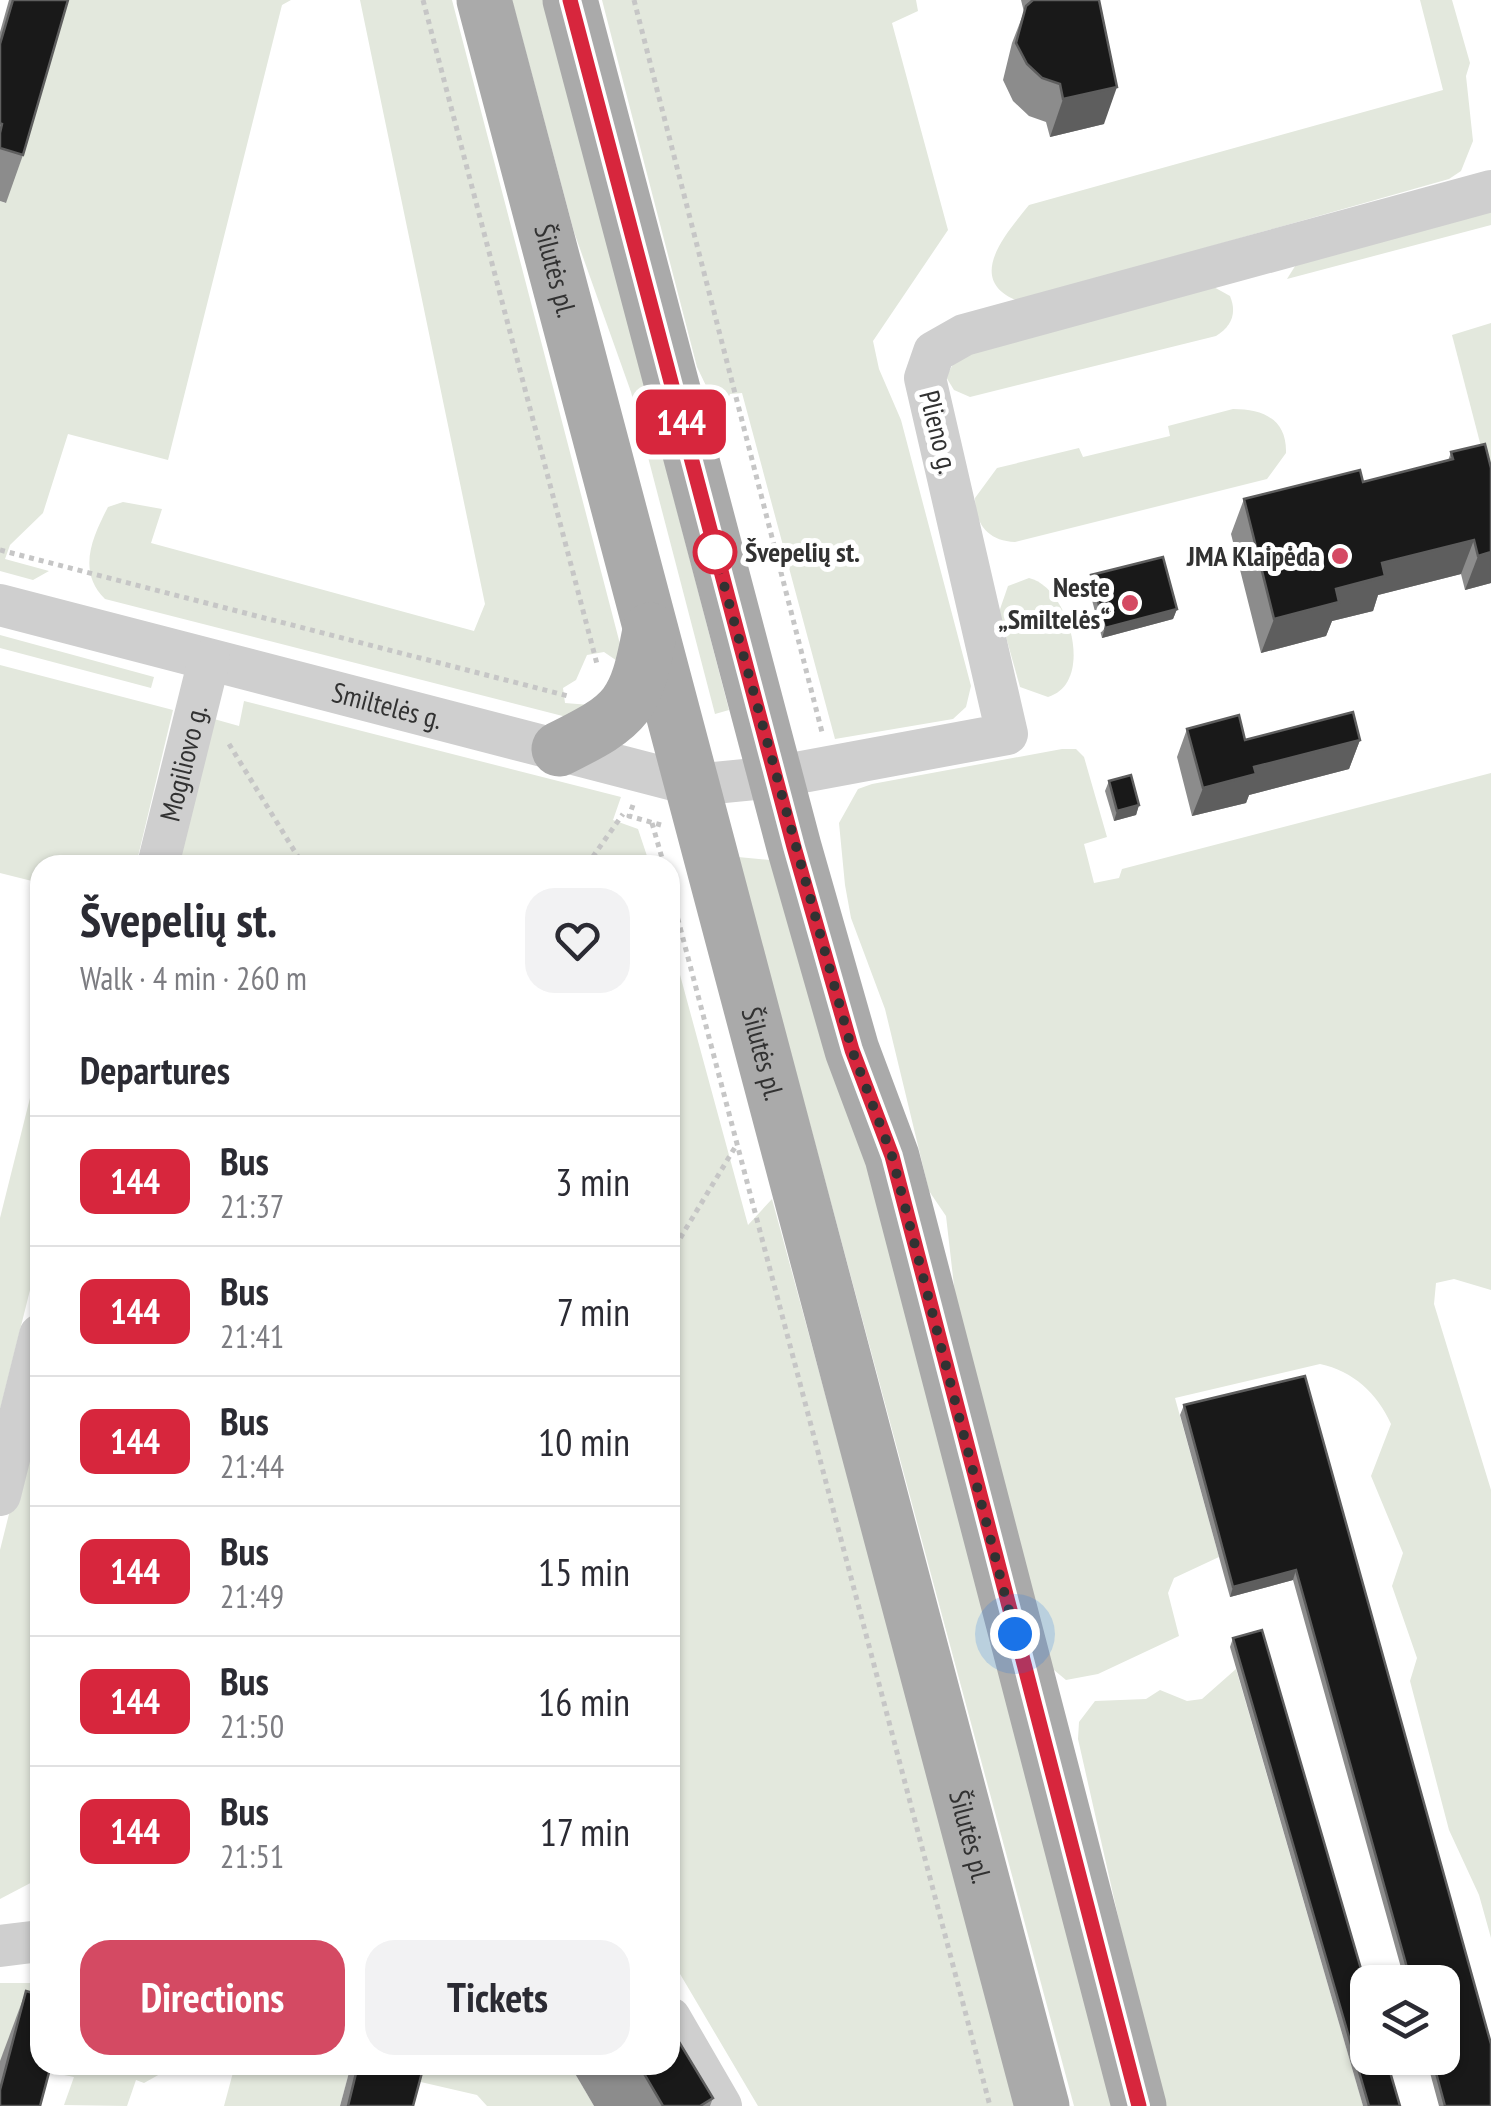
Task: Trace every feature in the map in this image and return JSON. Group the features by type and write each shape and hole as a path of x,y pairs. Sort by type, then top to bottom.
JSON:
{"main road":[{"name":"Šilutės pl.","path":"484,0 1042,2106"},
{"path":"570,0 852,1050 892,1156 1139,2106"},
{"path":"559,749 606,726 622,711 640,684 650,628"}],"street":[{"name":"Plieno g.","path":"776,777 1007,734 926,378 934,352 964,335 1491,191"},
{"name":"Smiltelės g.","path":"0,605 693,785 776,777"},
{"name":"Mogiliovo g.","path":"161,855 210,660"},
{"path":"0,1495 30,1376"},
{"path":"0,1946 30,1942"},
{"path":"680,2035 721,2106"}],"path":[{"path":"423,0 598,669"},
{"path":"634,0 812,702 833,767"},
{"path":"0,550 564,696 581,696"},
{"path":"229,744 298,855"},
{"path":"594,855 623,814"},
{"path":"652,823 661,855"},
{"path":"680,928 990,2106"},
{"path":"680,1238 737,1144"}],"shaded area":[{"path":"64,0 291,0 282,5 168,460 68,434 43,513 10,545 5,559 49,571 33,580 0,571 0,201 5,203"},
{"path":"360,0 452,0 626,667 604,652 587,655 576,680 563,688 565,703 590,705 590,723 105,599 91,577 90,554 97,531 108,507 123,502 162,509 151,543 474,631 485,604"},
{"path":"512,0 544,0 729,710 715,714 631,392 574,232"},
{"path":"602,0 916,0 918,11 892,23 948,230 873,341 879,369 901,420 971,686 966,707 953,719 835,739 742,393 730,394 721,417 697,367"},
{"path":"1420,0 1452,0 1470,63 1466,76 1473,141 1461,171 1449,179 1018,301 1002,292 994,281 995,256 1029,205 1443,90"},
{"path":"1491,202 1491,225 1287,279 1297,263"},
{"path":"1212,286 1230,296 1233,308 1226,328 1216,336 970,397 954,390 946,377 958,355"},
{"path":"1491,323 1491,485 1452,335"},
{"path":"1233,409 1263,414 1278,424 1282,432 1286,453 1267,479 1015,542 990,534 977,516 975,498 997,468 1079,448 1083,457 1170,436 1168,426"},
{"path":"1029,578 1056,598 1072,636 1071,674 1063,688 1048,697 1020,687 999,612 1008,586"},
{"path":"0,635 154,677 151,688 0,648"},
{"path":"0,665 173,710 138,855 30,855 30,880 0,873"},
{"path":"244,701 621,797 613,820 638,829 647,855 179,855 214,719 239,726"},
{"path":"1076,749 1084,757 1107,837 1084,844 1094,883 1119,878 1122,869 1491,773 1491,1290 1454,1279 1436,1283 1434,1304 1491,1490 1491,1938 1479,1895 1449,1830 1410,1681 1417,1658 1392,1586 1403,1553 1371,1476 1391,1424 1371,1393 1353,1378 1320,1364 1175,1398 1219,1557 1174,1578 1168,1593 1179,1636 1098,1674 1066,1680 1048,1665 956,1303 946,1216 929,1191 885,1009 851,918 839,823 858,789 872,784"},
{"path":"738,857 770,860 875,1151 1126,2106 1074,2106"},
{"path":"680,975 748,1225 772,1199 1019,2106 758,2106 680,1974"},
{"path":"30,1098 30,1290 0,1410 0,1218"},
{"path":"30,1430 30,1883 0,1899 0,1550"},
{"path":"1236,1669 1350,2061 1350,2075 1354,2075 1363,2106 1161,2106 1078,1739 1079,1722 1095,1701 1146,1699 1160,1690 1187,1701 1202,1699"},
{"path":"0,1983 30,1983 30,2068 0,2062"},
{"path":"64,2075 158,2075 144,2083 136,2080 127,2106 64,2105 74,2077"},
{"path":"232,2075 348,2075 340,2106 224,2106"},
{"path":"413,2075 576,2075 594,2106 487,2106 477,2095 412,2080"}],"building":[{"path":"13,0 68,0 23,155 0,148 0,44"},
{"path":"1033,0 1099,0 1117,87 1063,99 1060,84 1042,78 1027,64 1016,43 1026,6"},
{"path":"1485,444 1491,468 1491,552 1478,556 1474,540 1382,563 1385,576 1336,589 1339,602 1274,619 1244,499 1360,470 1363,482 1453,459 1451,452"},
{"path":"1163,557 1177,609 1105,628 1091,575"},
{"path":"1353,712 1360,740 1254,767 1256,774 1203,788 1187,729 1239,715 1245,740"},
{"path":"1131,775 1139,805 1117,811 1109,781"},
{"path":"1305,1376 1491,2044 1491,2106 1445,2106 1437,2075 1460,2075 1460,1965 1406,1965 1296,1570 1233,1587 1184,1405"},
{"path":"1262,1630 1360,1965 1350,1965 1350,2041 1233,1638"},
{"path":"26,1991 30,1992 30,2075 48,2075 40,2106 0,2106 0,2090"},
{"path":"680,2044 713,2098 700,2106 663,2106 645,2075 680,2075"},
{"path":"356,2075 421,2075 413,2106 348,2106"},
{"path":"1360,2075 1391,2075 1400,2106 1369,2106"}],"bus line":[{"name":"144","path":"570,0 794,847 852,1050 892,1156 1139,2106"}],"place":[{"name":"Švepelių st.","path":"715,552"},
{"name":"JMA Klaipėda","path":"1340,556"},
{"name":"Neste „Smiltelės“","path":"1130,603"}],"route":[{"path":"715,552 852,1050 892,1156 1015,1634"}]}
